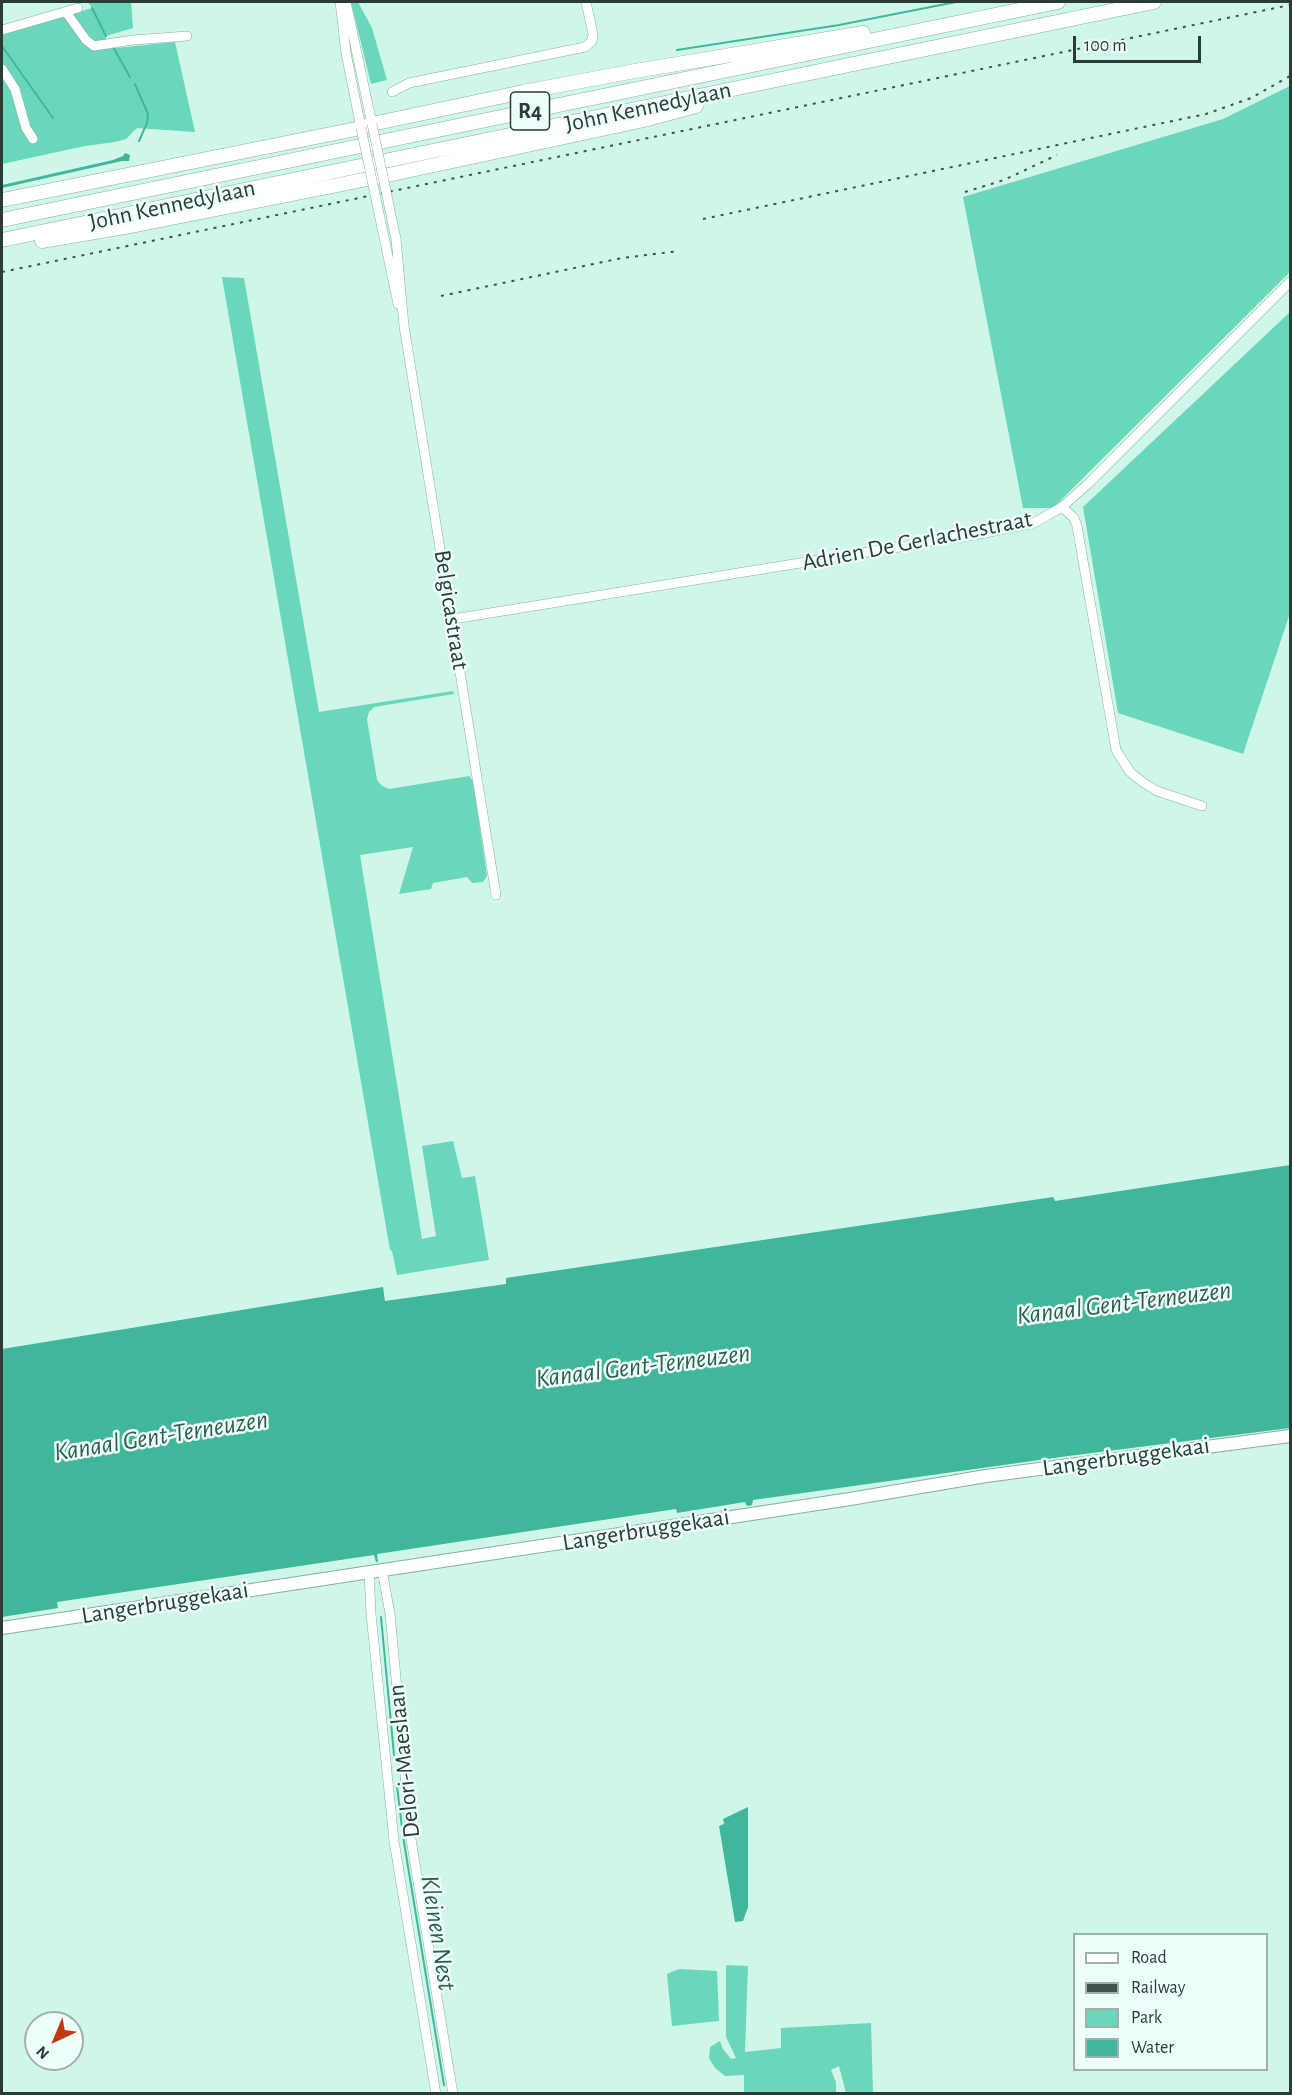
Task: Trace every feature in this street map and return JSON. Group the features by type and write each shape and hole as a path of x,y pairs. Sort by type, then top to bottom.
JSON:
{"highway":[{"name":"John Kennedylaan","path":"2,212 1022,2"},
{"name":"John Kennedylaan","path":"2,220 1058,2"},
{"name":"John Kennedylaan","path":"2,240 1154,2"},
{"path":"2,200 635,70 865,33"},
{"name":"R4","path":"378,177 644,120 790,78"},
{"path":"2,248 123,228 378,177"},
{"path":"24,208 111,179"}],"main road":[{"name":"Langerbruggekaai","path":"2,1628 850,1499 986,1476 1290,1436"}],"street":[{"path":"340,2 353,88 362,127 378,177"},
{"path":"346,2 365,85 362,127"},
{"path":"392,93 409,83 585,47 592,41 593,34 586,2"},
{"path":"2,30 78,8"},
{"path":"66,12 86,40 94,46 187,36"},
{"path":"2,69 15,89 26,128 33,139"},
{"name":"Belgicastraat","path":"378,177 396,239 404,326 496,895"},
{"name":"Belgicastraat","path":"378,177 385,242 404,326"},
{"name":"Adrien De Gerlachestraat","path":"453,619 993,532 1034,523 1062,507 1089,483 1290,282"},
{"path":"1062,507 1074,518 1077,526 1116,750 1130,772 1144,783 1157,791 1202,806"},
{"name":"Delori-Maeslaan","path":"382,1570 390,1614 411,1839 453,2094"},
{"name":"Delori-Maeslaan","path":"369,1572 371,1614 394,1841 436,2094"}],"green space":[{"path":"88,2 131,2 133,28 106,36 106,49 175,42 195,132 137,128 126,139 115,142 85,146 2,164 2,34 92,8"},
{"path":"351,2 358,2 372,28 387,80 371,84"},
{"path":"1290,86 1290,272 1053,508 1023,508 963,197 1223,119"},
{"path":"222,277 244,278 319,712 453,691 454,694 374,707 369,712 367,719 377,780 389,789 469,776 473,781 487,876 483,882 472,883 467,877 433,883 431,889 399,894 413,847 360,855 422,1239 436,1236 422,1146 453,1141 462,1178 475,1176 489,1260 397,1275 390,1250"},
{"path":"1290,312 1290,613 1243,754 1118,713 1083,507"},
{"path":"726,1965 748,1966 745,2052 781,2048 781,2028 871,2023 873,2093 846,2093 839,2066 831,2070 836,2082 836,2093 744,2093 744,2075 725,2076 715,2068 709,2058 710,2047 720,2041 731,2059 736,2058 726,2037"},
{"path":"679,1969 717,1971 719,2021 672,2026 667,1974"}],"water":[{"path":"125,153 130,155 129,161 2,188 2,185 113,160"},
{"name":"Kanaal Gent-Terneuzen","path":"1290,1165 1290,1428 753,1500 752,1505 747,1506 745,1502 677,1513 676,1509 377,1554 378,1562 374,1555 57,1602 58,1608 2,1617 2,1349 383,1287 385,1301 506,1284 506,1278 1053,1197 1055,1201"},
{"path":"748,1807 748,1907 743,1921 735,1922 719,1826 724,1824 723,1819"}],"waterway":[{"path":"677,50 839,25 956,2"},
{"path":"92,8 106,36"},
{"path":"2,46 53,118"},
{"path":"113,47 130,77"},
{"path":"135,84 148,114 147,123 139,141"},
{"name":"Kleinen Nest","path":"381,1617 394,1755"},
{"name":"Kleinen Nest","path":"397,1786 403,1836 444,2085"}],"railway":[{"path":"2,272 1290,5"},
{"path":"703,219 1206,114 1251,98 1290,76"},
{"path":"965,192 1004,180 1057,155"},
{"path":"441,296 622,258 679,251"}]}
